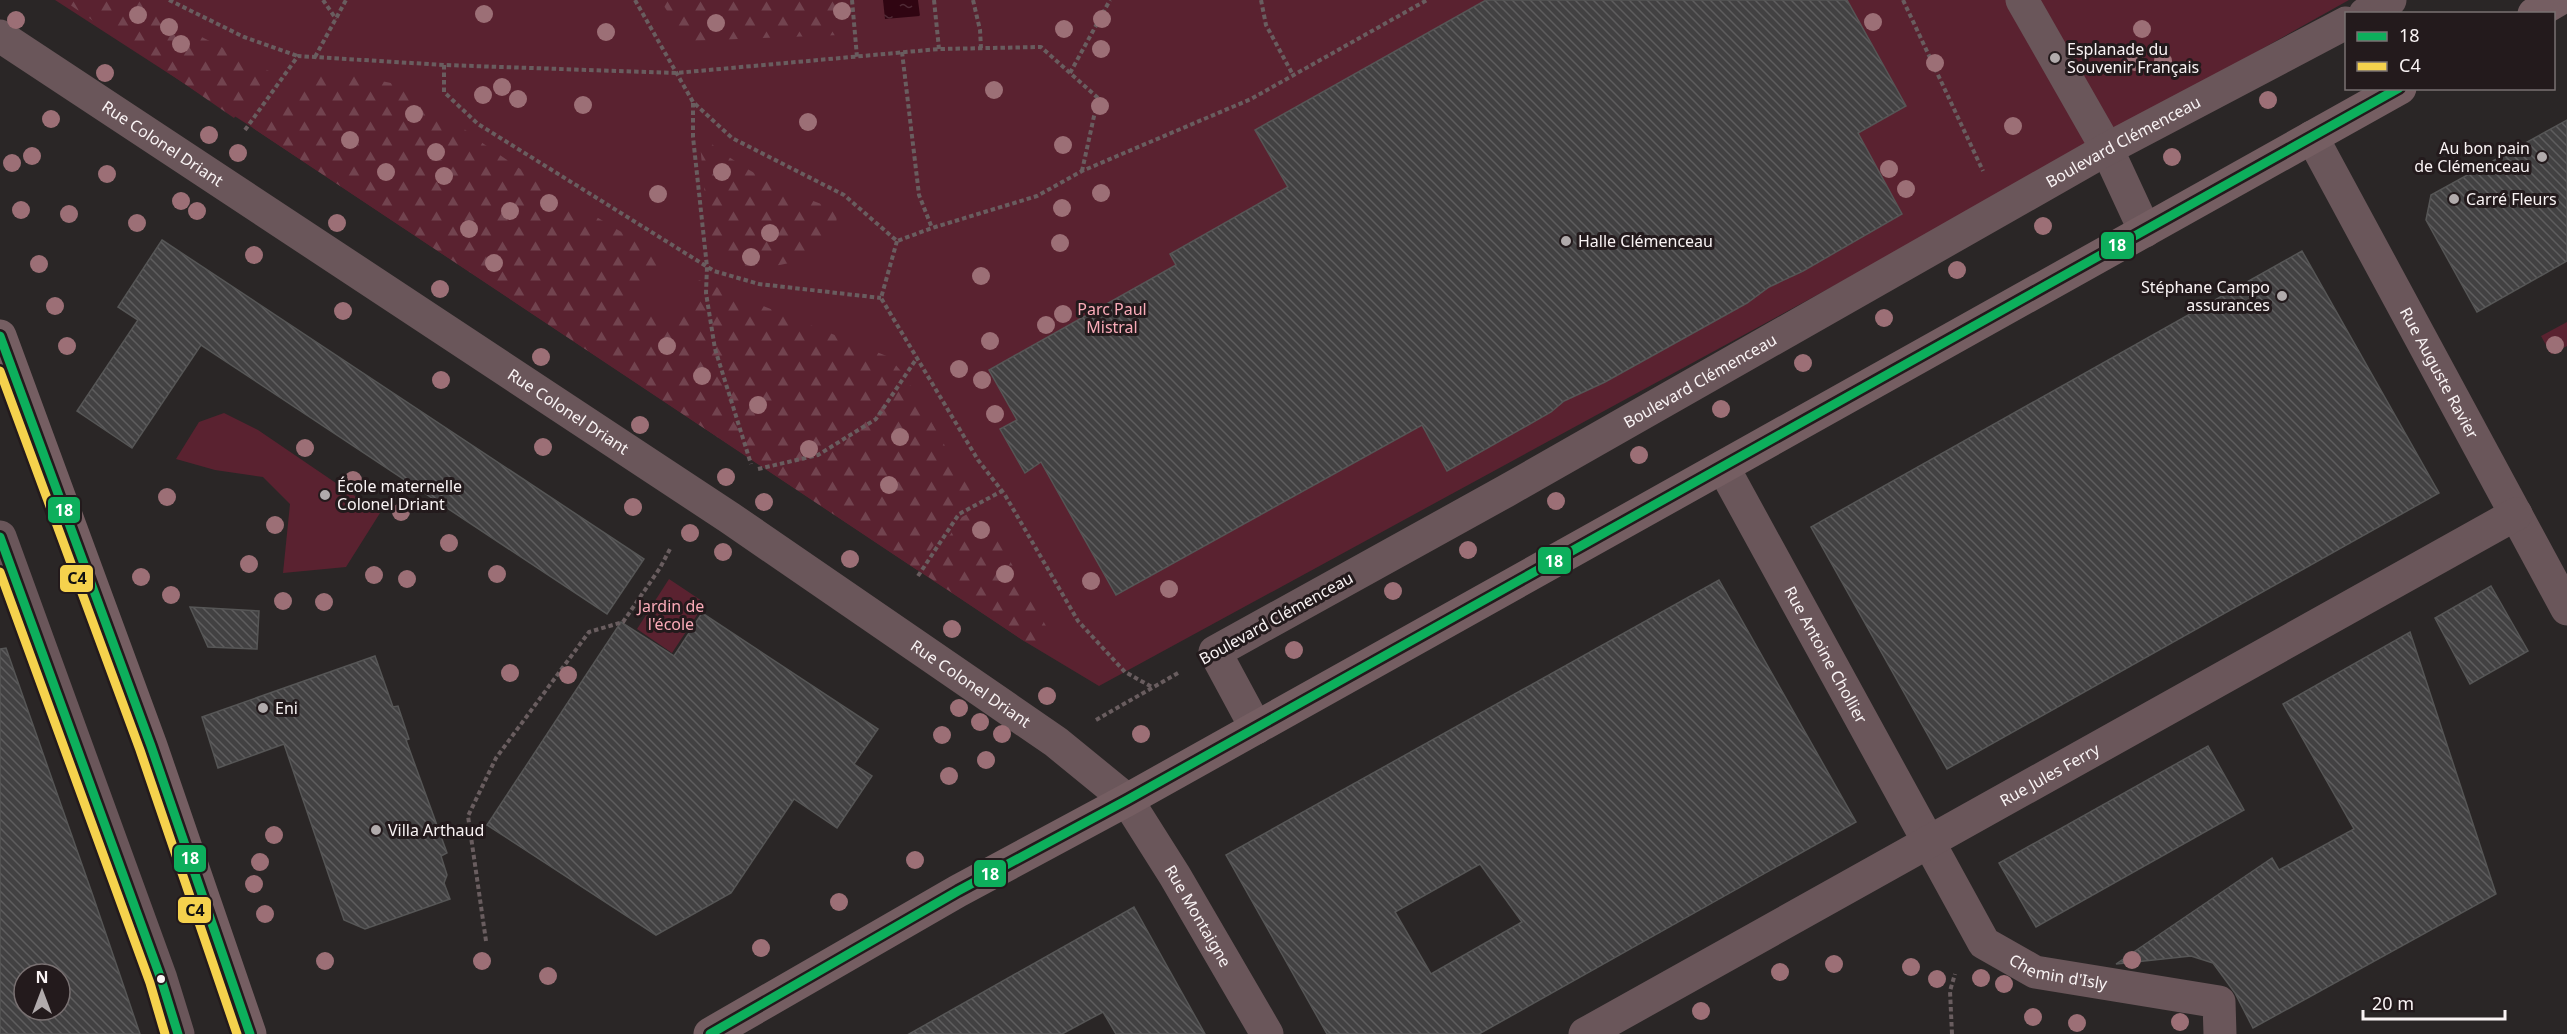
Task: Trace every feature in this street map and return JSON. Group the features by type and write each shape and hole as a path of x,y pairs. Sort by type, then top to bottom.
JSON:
{"main road":[{"path":"2537,12 2558,0"},
{"path":"710,1034 958,891 1127,800 2396,90"},
{"path":"2,348 151,746 250,1034"}],"street":[{"path":"2022,0 2107,149 2145,231"},
{"path":"2369,12 2390,0"},
{"name":"Boulevard Clémenceau","path":"1215,652 1506,491 2107,149 2345,24"},
{"name":"Rue Colonel Driant","path":"0,36 730,518 1056,742 1127,800"},
{"name":"Rue Auguste Ravier","path":"2312,138 2566,603"},
{"name":"Rue Antoine Chollier","path":"1723,467 1928,843"},
{"name":"Rue Jules Ferry","path":"1585,1034 2516,514"},
{"path":"0,537 161,980 178,1034"},
{"path":"1215,652 1256,728"},
{"name":"Rue Montaigne","path":"1127,800 1175,876 1267,1034"},
{"path":"1928,843 1983,943"},
{"name":"Chemin d'Isly","path":"1983,943 2035,972 2219,1002 2220,1034"}],"path":[{"path":"169,0 244,38 298,56 444,65 676,73 939,49 1041,47 1098,98 1082,171"},
{"path":"323,0 336,19"},
{"path":"315,57 346,0"},
{"path":"635,0 693,102 732,138 844,195 897,242"},
{"path":"852,0 856,57"},
{"path":"934,0 939,49"},
{"path":"973,0 980,30 981,48"},
{"path":"1070,73 1110,0"},
{"path":"1261,0 1266,25 1293,75"},
{"path":"897,242 932,228 1037,196 1082,171 1251,99 1427,0"},
{"path":"1903,0 1988,180"},
{"path":"902,52 919,195 932,228"},
{"path":"245,130 298,56"},
{"path":"444,65 444,92 478,124 707,267 759,284 881,298"},
{"path":"693,102 693,137 707,267 706,293 715,349 750,464"},
{"path":"897,242 881,298 978,460 1002,491 1078,621 1125,672 1152,687"},
{"path":"758,469 818,455 876,419 917,358"},
{"path":"918,576 959,514 1002,491"},
{"path":"486,941 468,816 496,758 589,632 622,622 660,568 670,549"},
{"name":"Boulevard Clémenceau","path":"1056,742 1215,652"},
{"path":"1952,1034 1950,991 1955,970 1983,943"}],"green space":[{"name":"Parc Paul Mistral","path":"55,0 2349,0 2030,179 1099,686 1024,641 253,128"},
{"path":"63,0 139,0 180,26 271,72 234,118"},
{"path":"660,0 837,0 840,35 687,41"},
{"path":"319,73 342,73 391,83 415,91 481,142 542,184 666,259 640,298 674,321 699,280 889,357 905,376 976,500 957,511 917,570 253,128 293,87"},
{"path":"699,133 729,157 761,177 832,208 837,214 836,226 828,232 813,258 756,270 732,262 710,250"},
{"path":"2567,322 2567,346 2551,354 2541,336"},
{"path":"224,413 258,430 380,513 346,567 283,573 290,504 263,477 215,470 176,459 199,422"},
{"path":"980,507 1046,626 1045,636 1038,642 1024,641 924,574 962,517"},
{"name":"Jardin de l'école","path":"669,579 705,603 672,653 637,629"}],"water":[{"path":"883,0 918,0 920,16 885,19"}],"building":[{"name":"Halle Clémenceau","path":"1486,0 1847,0 1906,106 1858,133 1902,214 1803,271 1769,287 1747,303 1605,382 1564,401 1551,412 1447,471 1422,425 1116,595 1041,462 1025,473 1000,429 1017,420 989,370 1176,265 1170,254 1288,187 1255,130"},
{"path":"2567,120 2567,261 2477,312 2426,220 2431,195"},
{"path":"162,240 644,559 607,614 201,345 132,448 77,411 138,320 118,307"},
{"path":"2302,251 2439,493 1947,769 1811,527"},
{"path":"1719,580 1856,822 1479,1034 1327,1034 1226,855","holes":["1480,864 1522,922 1431,974 1395,912"]},
{"path":"2491,586 2528,651 2470,684 2435,618"},
{"path":"190,607 259,611 257,649 208,647"},
{"path":"702,613 878,729 854,764 872,776 837,828 794,799 731,893 656,935 487,825 621,622 674,656"},
{"path":"2410,632 2496,894 2253,1028 2235,993 2213,963 2191,956 2116,964 2272,858 2279,870 2354,829 2283,704"},
{"path":"6,648 140,1034 0,1034 0,649"},
{"path":"375,656 393,707 398,706 409,739 406,740 447,853 441,856 447,875 444,883 450,899 365,929 344,920 284,744 218,768 202,717"},
{"path":"2208,746 2244,810 2036,927 1999,863"},
{"path":"1134,907 1205,1034 1116,1034 1103,1012 1062,1034 909,1034"}],"transit line":[{"name":"18","path":"710,1034 958,891 1127,800 2395,90"},
{"name":"18","path":"0,336 151,746 250,1034"},
{"name":"C4","path":"0,371 140,750 237,1034"},
{"name":"18","path":"0,537 161,979 178,1034"},
{"name":"C4","path":"0,572 150,983 165,1034"}],"place":[{"name":"Esplanade du Souvenir Français","path":"2055,58"},
{"name":"Au bon pain de Clémenceau","path":"2542,157"},
{"name":"Carré Fleurs","path":"2454,199"},
{"name":"Halle Clémenceau","path":"1566,241"},
{"name":"Stéphane Campo assurances","path":"2282,296"},
{"name":"École maternelle Colonel Driant","path":"325,495"},
{"name":"Eni","path":"263,708"},
{"name":"Villa Arthaud","path":"376,830"}]}
